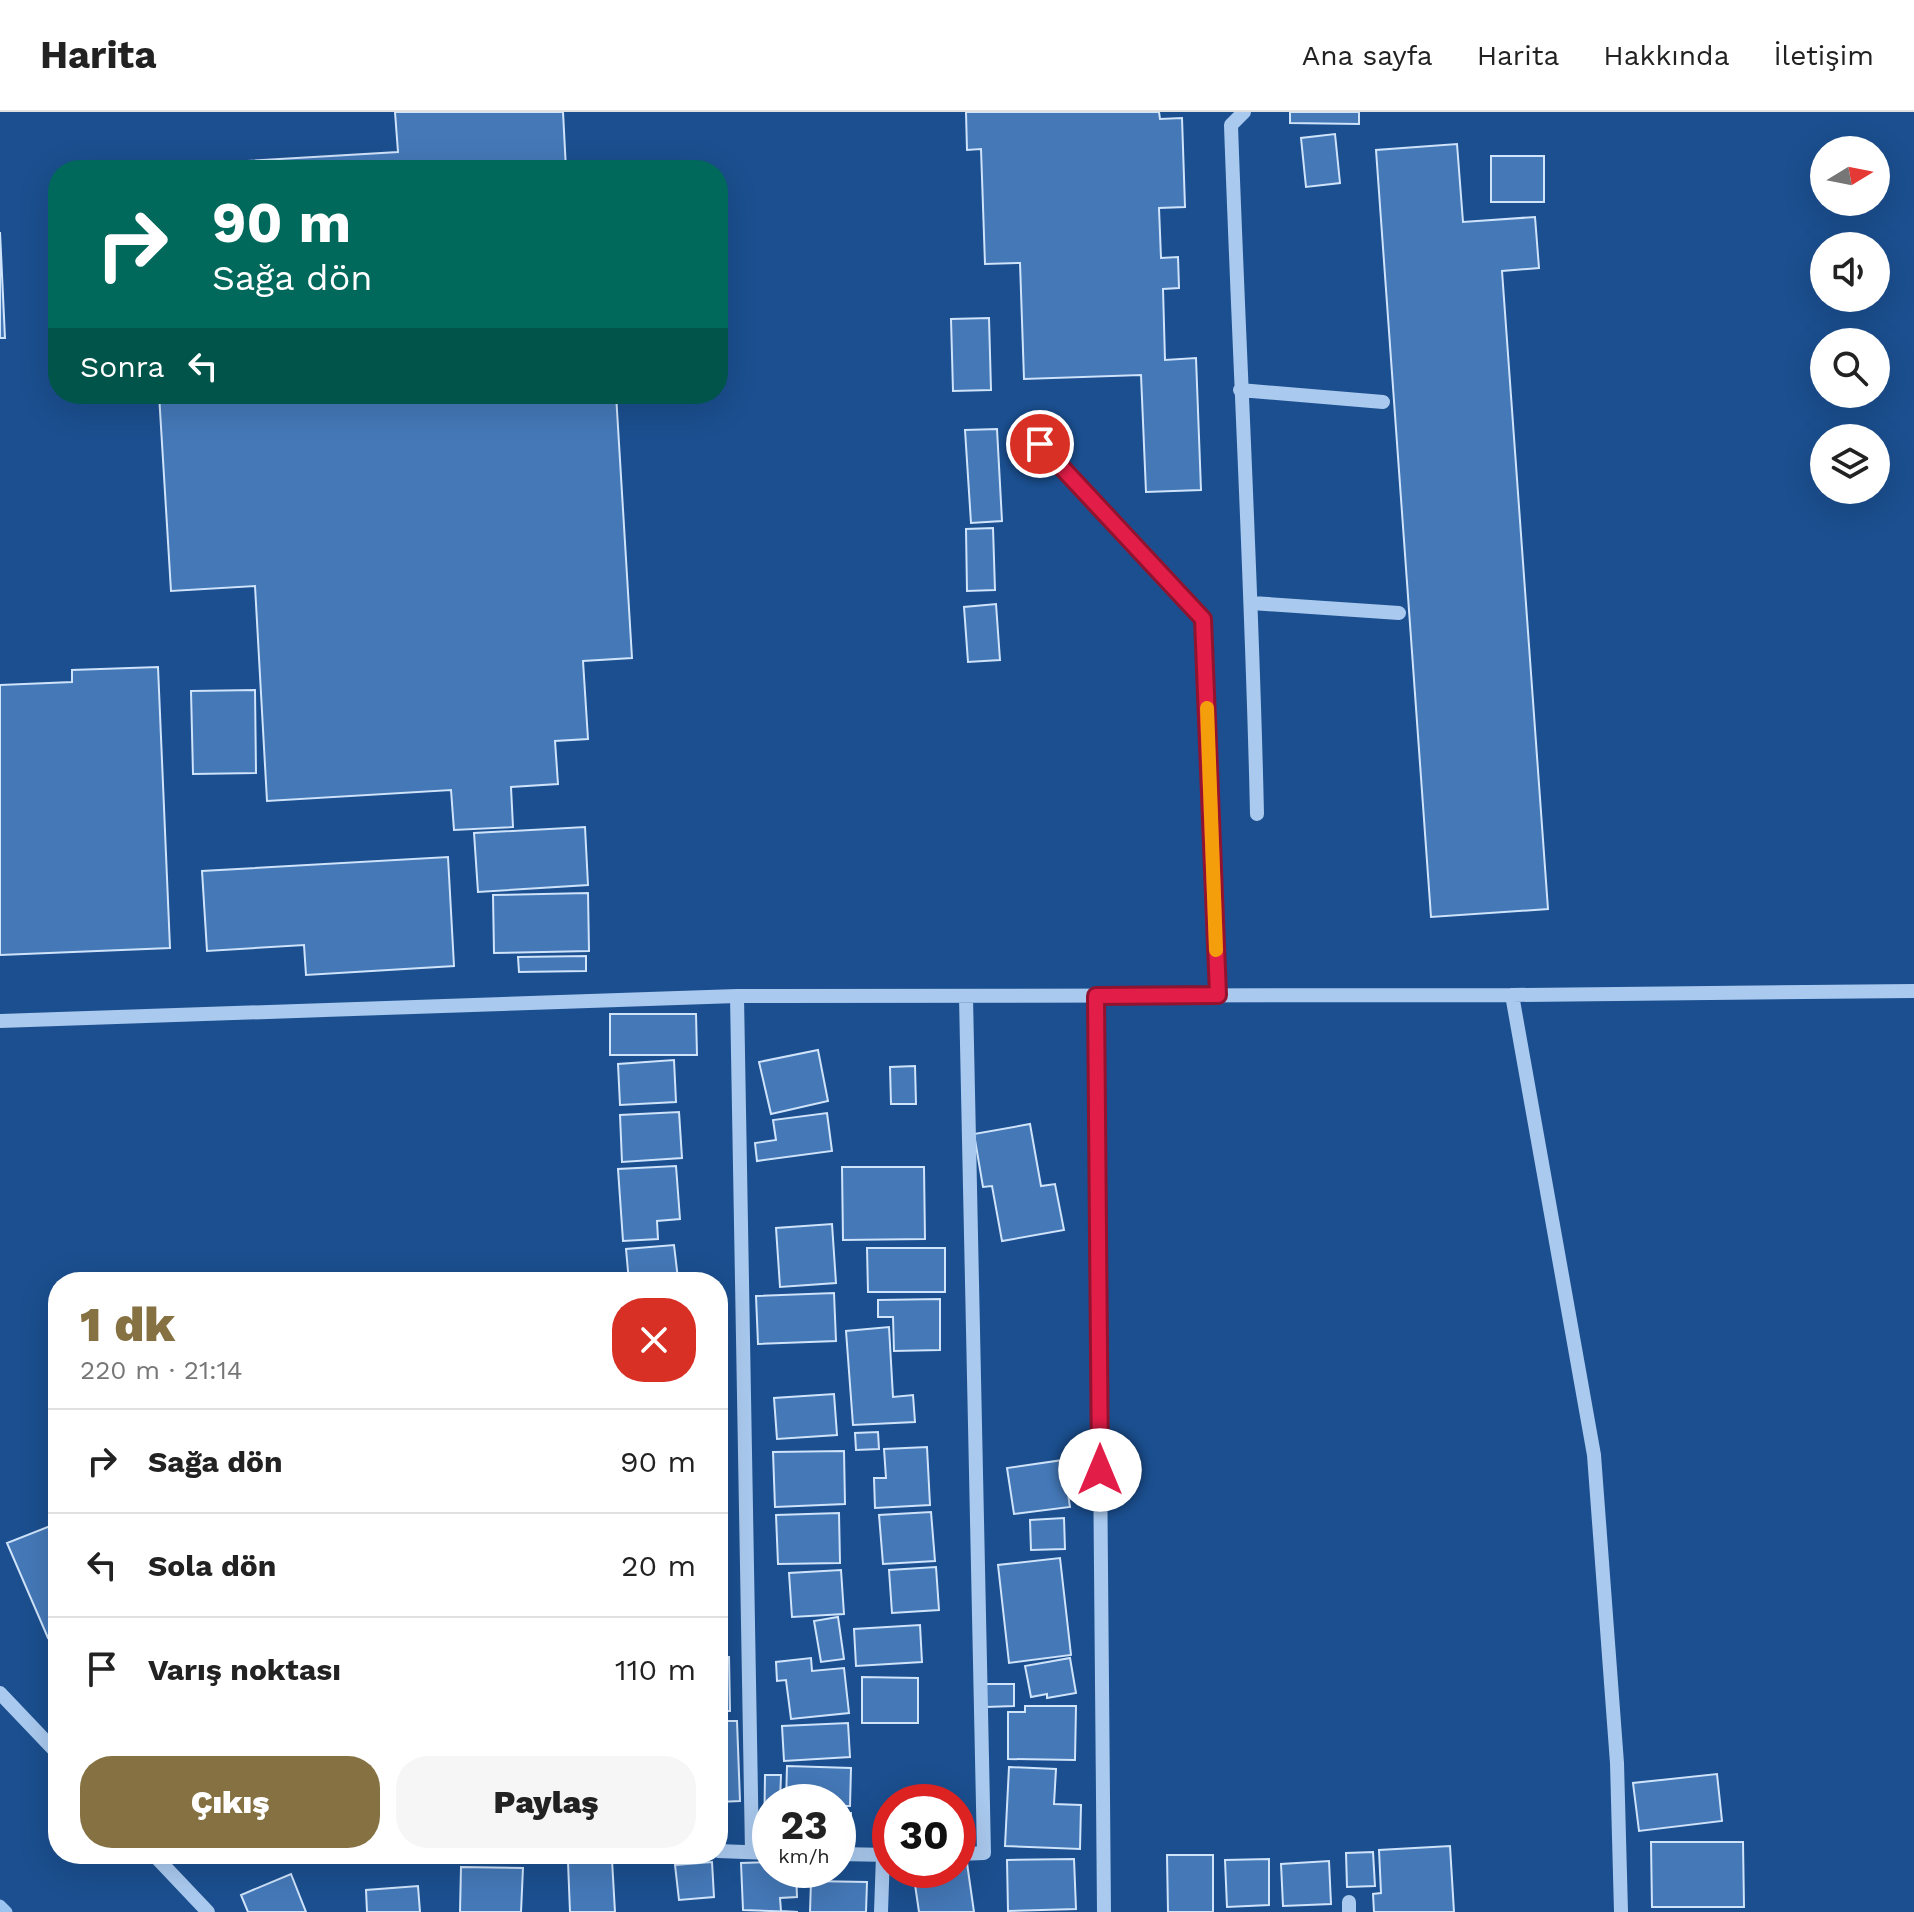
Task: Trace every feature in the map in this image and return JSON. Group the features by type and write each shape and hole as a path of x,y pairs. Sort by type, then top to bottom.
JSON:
{"street":[{"path":"1244,112 1231,125 1240,390 1252,603 1257,814"},
{"path":"1240,390 1383,402"},
{"path":"1040,444 1203,619 1218,995"},
{"path":"1252,603 1399,613"},
{"path":"0,1021 737,996 1914,991"},
{"path":"1512,995 1594,1455 1617,1763 1621,1912"},
{"path":"728,1851 752,1852 737,996"},
{"path":"1096,996 1104,1912"},
{"path":"966,997 984,1853 976,1853"},
{"path":"0,1693 48,1743"},
{"path":"162,1864 208,1912"},
{"path":"881,1912 884,1888"}],"building":[{"path":"395,112 563,112 566,160 263,160 398,152"},
{"path":"966,112 1159,112 1160,119 1182,118 1185,207 1159,208 1161,258 1178,257 1179,288 1163,289 1165,360 1196,358 1201,490 1146,492 1141,375 1024,379 1020,263 985,264 981,149 967,150"},
{"path":"1290,112 1359,112 1359,124 1290,123"},
{"path":"1335,134 1340,183 1306,187 1301,138"},
{"path":"1457,144 1463,222 1535,217 1539,268 1502,271 1548,909 1431,917 1376,150"},
{"path":"1491,156 1544,156 1544,202 1491,202"},
{"path":"0,232 5,338 0,338"},
{"path":"989,318 991,390 953,391 951,319"},
{"path":"160,404 617,404 632,658 583,661 588,739 555,741 558,784 511,787 513,827 454,830 451,790 267,801 255,586 171,591"},
{"path":"997,429 1002,521 971,523 965,430"},
{"path":"993,528 995,590 967,591 966,529"},
{"path":"996,604 1000,660 968,662 964,607"},
{"path":"158,667 170,948 0,955 0,685 72,682 72,670"},
{"path":"255,690 256,773 193,774 191,691"},
{"path":"585,827 588,885 478,892 474,833"},
{"path":"448,857 454,966 306,975 304,945 207,951 202,871"},
{"path":"588,893 589,951 494,953 493,895"},
{"path":"586,956 586,971 519,972 518,957"},
{"path":"610,1014 696,1014 697,1055 610,1055"},
{"path":"818,1050 828,1101 771,1114 759,1062"},
{"path":"674,1060 676,1102 620,1105 618,1064"},
{"path":"915,1066 916,1104 891,1104 890,1067"},
{"path":"679,1112 682,1158 622,1162 620,1115"},
{"path":"827,1113 832,1151 757,1161 755,1143 776,1140 773,1120"},
{"path":"1030,1124 1041,1186 1055,1184 1064,1230 1002,1241 992,1186 983,1187 974,1134"},
{"path":"676,1166 680,1219 657,1221 658,1239 623,1241 618,1169"},
{"path":"842,1167 924,1167 925,1239 843,1240"},
{"path":"832,1224 836,1283 780,1287 776,1228"},
{"path":"674,1245 677,1272 628,1272 626,1249"},
{"path":"867,1248 945,1248 945,1292 868,1292"},
{"path":"834,1293 836,1341 758,1344 756,1296"},
{"path":"940,1299 940,1350 894,1351 893,1317 878,1317 878,1300"},
{"path":"889,1327 893,1397 913,1395 915,1422 853,1425 846,1331"},
{"path":"834,1394 837,1435 777,1439 774,1398"},
{"path":"878,1432 879,1449 856,1450 855,1433"},
{"path":"927,1447 930,1505 875,1508 874,1478 886,1478 884,1449"},
{"path":"844,1451 845,1504 775,1507 773,1452"},
{"path":"1063,1460 1070,1507 1014,1514 1007,1468"},
{"path":"931,1512 935,1561 883,1564 879,1515"},
{"path":"839,1513 840,1563 778,1564 776,1515"},
{"path":"1064,1518 1065,1549 1031,1550 1030,1520"},
{"path":"48,1527 48,1638 7,1543"},
{"path":"1060,1558 1071,1655 1009,1663 998,1565"},
{"path":"936,1567 939,1610 892,1613 889,1570"},
{"path":"841,1570 844,1614 792,1617 789,1573"},
{"path":"838,1617 844,1659 821,1662 814,1621"},
{"path":"920,1625 922,1662 856,1666 854,1629"},
{"path":"728,1657 729,1657 728,1711"},
{"path":"811,1658 812,1671 844,1668 849,1713 791,1719 786,1680 777,1681 776,1662"},
{"path":"1070,1658 1076,1693 1047,1698 1047,1694 1031,1697 1025,1666"},
{"path":"862,1677 918,1678 918,1723 862,1723"},
{"path":"986,1684 1014,1684 1014,1706 986,1707"},
{"path":"1025,1706 1076,1706 1075,1760 1008,1759 1008,1712 1025,1712"},
{"path":"728,1721 737,1721 740,1801 728,1802"},
{"path":"848,1723 850,1757 784,1761 782,1726"},
{"path":"787,1766 851,1768 851,1784 786,1784"},
{"path":"1009,1767 1056,1769 1054,1804 1081,1805 1080,1849 1005,1846"},
{"path":"1717,1774 1722,1821 1639,1831 1633,1783"},
{"path":"765,1775 781,1775 781,1784 765,1784"},
{"path":"1651,1842 1743,1842 1744,1907 1652,1907"},
{"path":"1450,1846 1454,1912 1374,1912 1373,1894 1381,1893 1379,1850"},
{"path":"1373,1852 1375,1886 1347,1887 1346,1853"},
{"path":"1167,1855 1213,1855 1213,1912 1168,1912"},
{"path":"1074,1859 1076,1909 1008,1911 1007,1860"},
{"path":"1269,1859 1269,1905 1227,1907 1225,1860"},
{"path":"1329,1861 1331,1904 1283,1906 1281,1864"},
{"path":"741,1863 752,1863 752,1888 797,1888 797,1897 780,1898 781,1911 798,1912 743,1910"},
{"path":"568,1864 612,1864 615,1912 570,1912"},
{"path":"712,1864 714,1897 679,1900 675,1865"},
{"path":"461,1867 523,1868 521,1912 460,1912"},
{"path":"291,1874 306,1912 248,1912 241,1895"},
{"path":"856,1882 867,1882 866,1912 810,1912 811,1888 856,1888"},
{"path":"418,1886 420,1912 367,1912 366,1890"},
{"path":"915,1888 971,1888 974,1912 919,1912"}],"waterway":[{"path":"0,1905 7,1912"}],"slow traffic":[{"path":"1207,708 1216,950"}],"route":[{"path":"1040,444 1203,619 1218,995 1096,996 1100,1470"}]}
